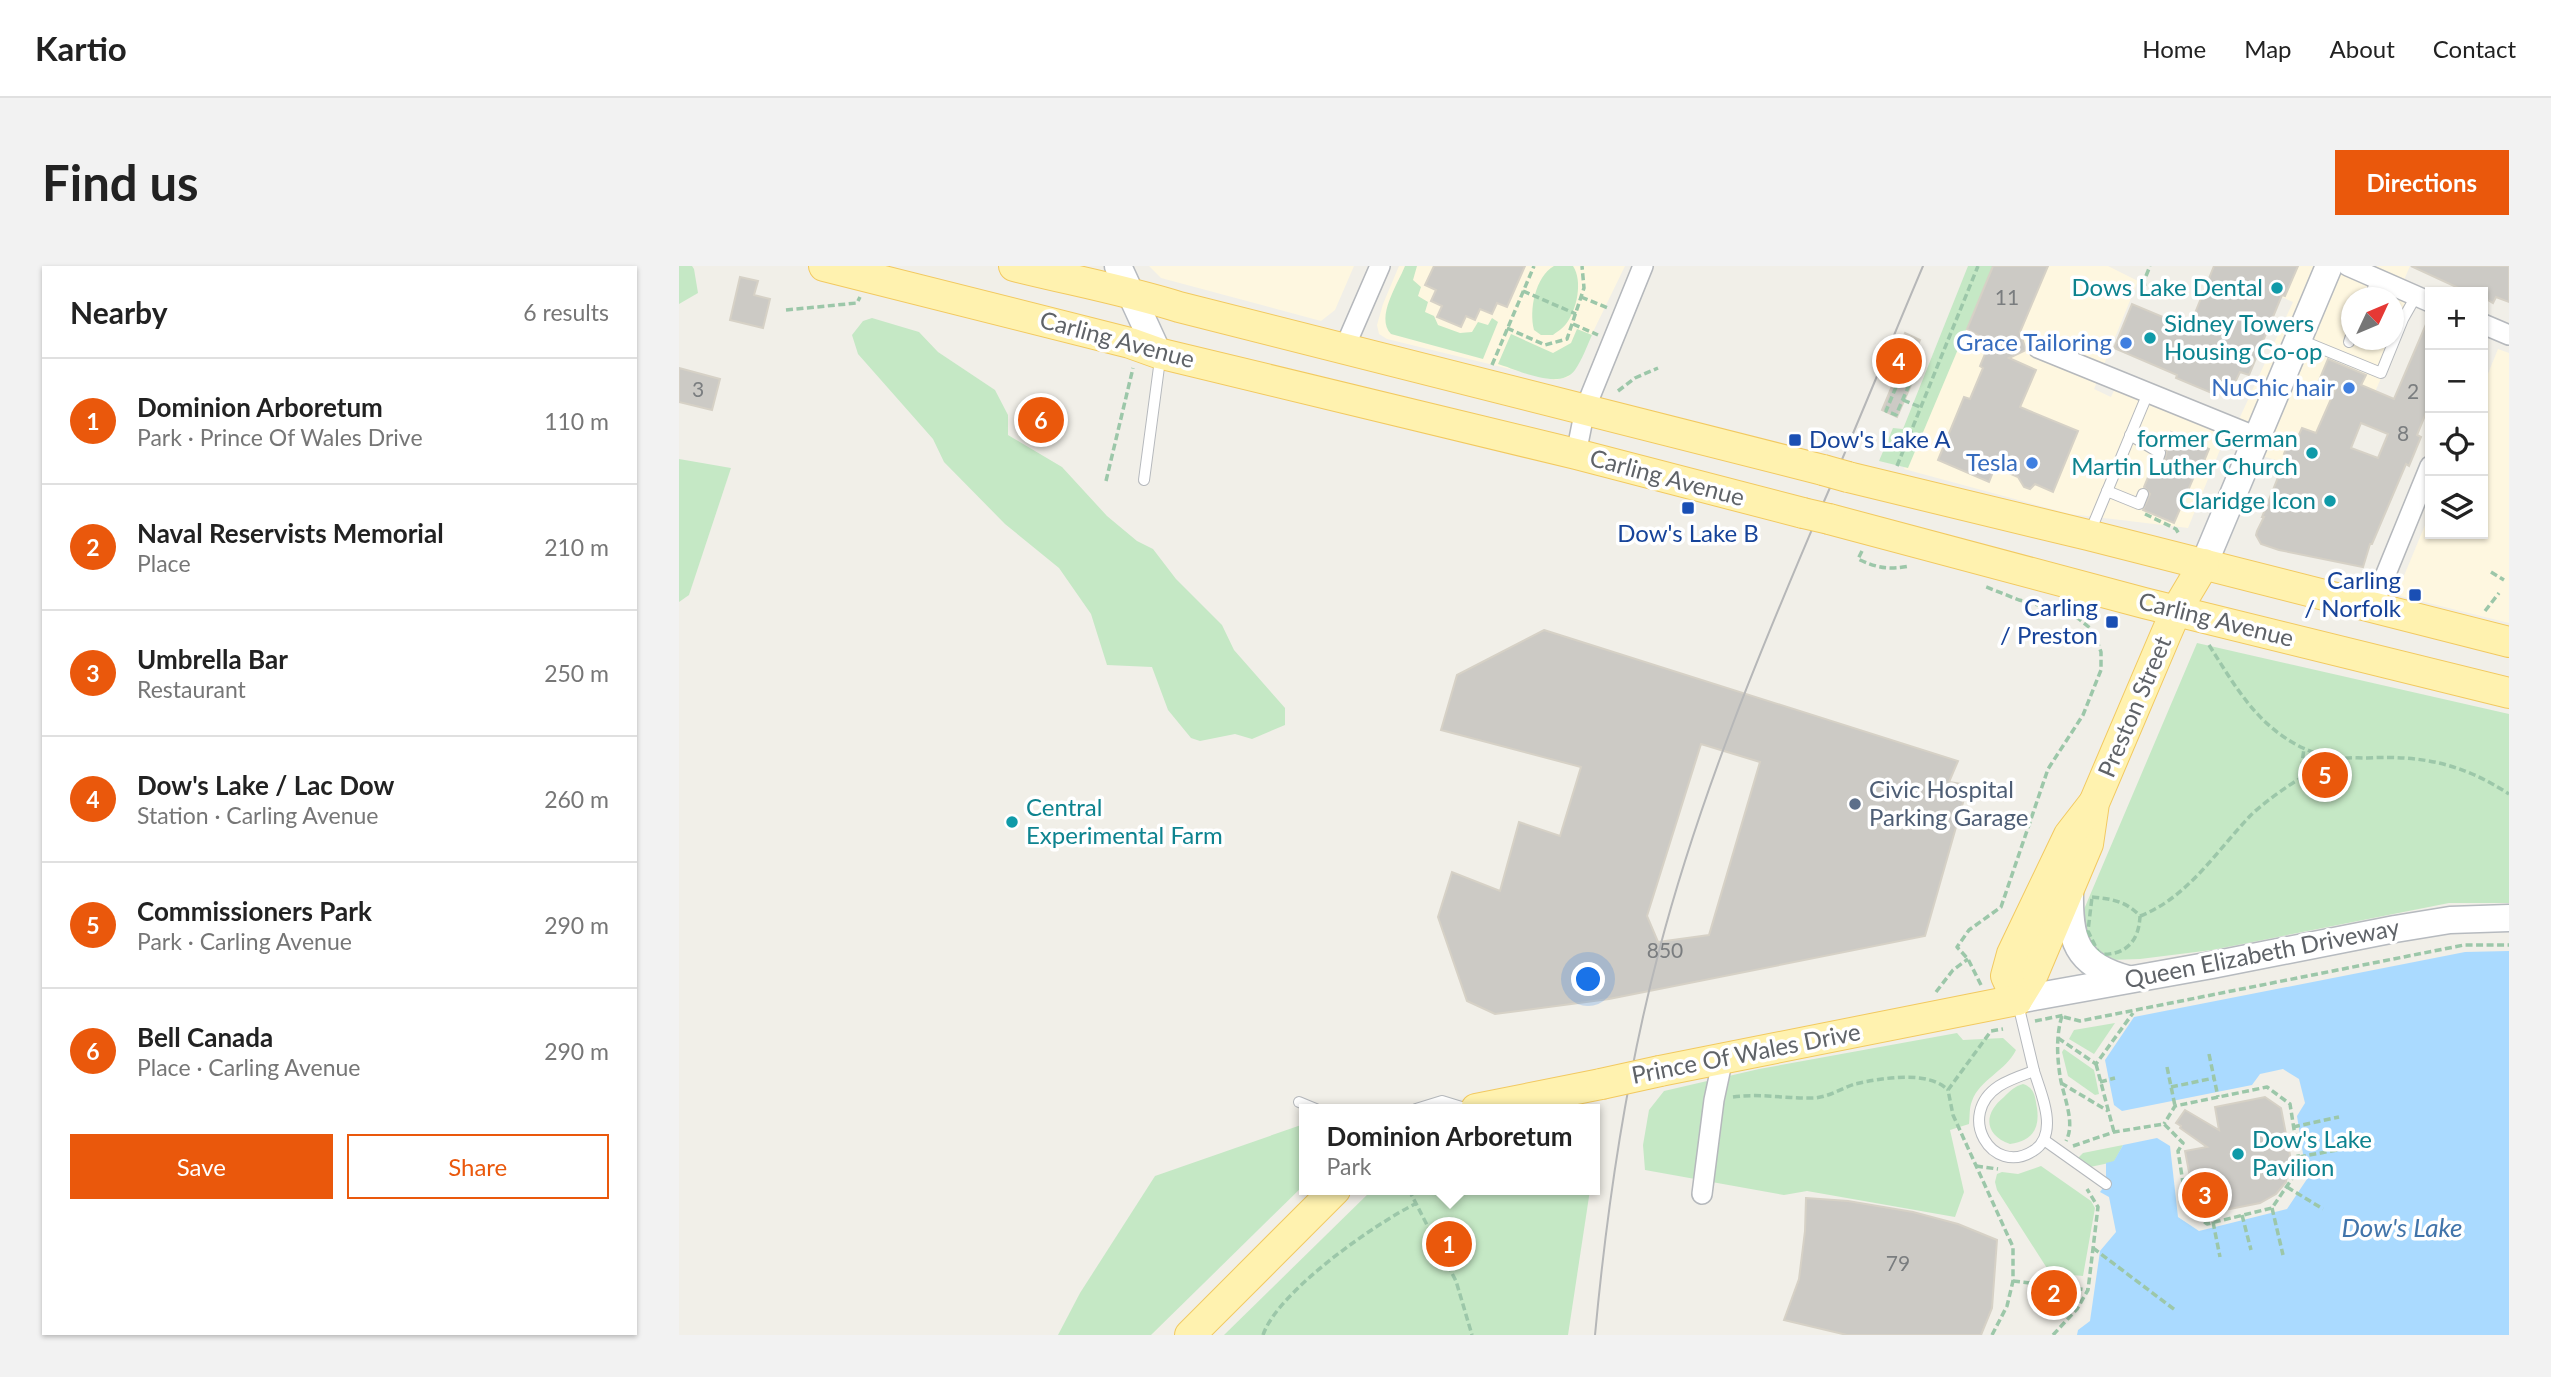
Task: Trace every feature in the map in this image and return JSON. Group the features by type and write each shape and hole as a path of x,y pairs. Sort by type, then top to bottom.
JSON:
{"main road":[{"name":"Carling Avenue","path":"824,266 1130,343 1146,357 1576,454 2176,611 2509,693"},
{"name":"Carling Avenue","path":"1014,266 1057,270 1099,287 1124,279 1179,307 2509,642"},
{"name":"Preston Street","path":"2020,1012 2006,976 2012,954 2069,835 2094,803 2176,611 2204,564 2329,266"},
{"path":"973,303 1070,311 1124,279 1146,357"},
{"name":"Preston Street","path":"2020,1012 2033,974 2088,845 2094,803"},
{"path":"2070,888 2072,932 2080,951 2103,970 2128,979"},
{"name":"Queen Elizabeth Driveway","path":"2020,1012 2128,979 2450,920 2509,918"},
{"name":"Prince Of Wales Drive","path":"1501,1104 1723,1058 2020,1012"},
{"path":"1190,1335 1330,1195"}],"street":[{"path":"1344,349 1380,266"},
{"path":"1576,454 1585,409 1643,266"},
{"path":"2348,266 2372,287"},
{"path":"2404,295 2423,299"},
{"path":"2488,332 2509,335"},
{"path":"2038,348 2257,437"},
{"path":"2372,608 2426,476"},
{"path":"1702,1194 1714,1100 1723,1058"}],"lane":[{"path":"2298,339 2381,373 2403,319 2423,299"},
{"path":"1144,480 1159,367 1146,357"},
{"path":"2088,535 2148,393"},
{"path":"2130,435 2160,453 2156,465"},
{"path":"2107,491 2139,503 2143,494"},
{"path":"2020,1012 2047,1123 2044,1140 2038,1148 2015,1158 2004,1155 1986,1142 1977,1119 1991,1092 2000,1085 2034,1071"},
{"path":"1432,1104 1442,1101 1452,1104"},
{"path":"1299,1102 1304,1104"},
{"path":"2044,1140 2105,1184"}],"path":[{"path":"1489,370 1534,266"},
{"path":"1507,328 1545,345 1567,339 1584,288 1583,266"},
{"path":"1896,470 1979,266"},
{"path":"2145,286 2144,281 2150,266"},
{"path":"1523,290 1576,314"},
{"path":"786,310 857,303 862,292"},
{"path":"1581,297 1624,315"},
{"path":"1572,324 1613,341"},
{"path":"1902,359 1906,363 1886,411 1896,415 1913,376 1914,357 1907,354"},
{"path":"1106,481 1146,357"},
{"path":"1618,391 1635,378 1658,369"},
{"path":"1903,400 1921,407"},
{"path":"1858,558 1887,569 1910,566"},
{"path":"2491,572 2504,580"},
{"path":"1972,582 2019,600 2069,613 2090,628 2101,652 2101,670 2083,715 2048,769 2001,907 1969,930 1957,947 1968,959 1980,980"},
{"path":"2480,619 2499,593"},
{"path":"2210,645 2250,708 2267,726 2304,748 2339,759 2423,759 2456,766 2486,779 2509,794"},
{"path":"2300,779 2304,748"},
{"path":"2140,916 2158,909 2185,888 2252,814 2273,797 2300,779 2339,759"},
{"path":"2092,897 2117,900 2133,908 2140,916 2140,927 2128,948 2110,955 2099,954 2088,931 2092,897"},
{"path":"2020,1012 2062,1016 2080,1021 2451,948 2509,945"},
{"path":"2096,1063 2134,1011"},
{"path":"2058,1152 2070,1131 2061,1083 2057,1038 2062,1016"},
{"path":"1948,1090 1991,1031"},
{"path":"2057,1038 2096,1063 2114,1132"},
{"path":"2209,1054 2218,1097"},
{"path":"2058,1152 2114,1132 2164,1124 2175,1106 2167,1067"},
{"path":"1714,1100 1748,1095 1817,1098 1855,1084 1907,1077 1941,1082 1948,1090 1953,1115 2013,1247 2013,1281 2007,1306 1992,1335"},
{"path":"2100,1082 2115,1078"},
{"path":"2171,1087 2214,1078"},
{"path":"2061,1083 2108,1111"},
{"path":"2164,1124 2183,1143 2178,1151 2187,1208 2207,1224 2272,1208 2301,1167 2290,1104 2267,1087 2175,1106"},
{"path":"2293,1126 2339,1117"},
{"path":"2299,1157 2342,1149"},
{"path":"2053,1335 2077,1309 2088,1290 2098,1206 2083,1186"},
{"path":"2287,1187 2323,1209"},
{"path":"1412,1195 1457,1281 1472,1335"},
{"path":"1263,1335 1280,1306 1331,1260 1373,1228 1417,1203"},
{"path":"2272,1208 2283,1255"},
{"path":"2242,1215 2251,1250"},
{"path":"2213,1222 2220,1257"},
{"path":"2093,1248 2175,1310"},
{"path":"2013,1281 2088,1290"}],"shaded area":[{"path":"1149,266 1354,266 1335,310 1321,321 1161,278"},
{"path":"1399,266 1625,266 1575,369 1568,377 1555,380 1387,339 1379,334 1377,325 1383,304"},
{"path":"1988,266 2108,266 2138,281 2094,389 2111,397 2118,382 2235,428 2293,302 2234,276 2238,266 2410,266 2401,287 2341,287 2341,350 2393,350 2336,482 2276,460 2222,445 2188,528 2070,514 1904,469"},
{"path":"2404,288 2417,295 2404,325"},
{"path":"2498,349 2509,353 2509,623 2396,595 2425,525 2425,539 2488,539 2488,374"}],"green space":[{"path":"679,266 692,266 698,293 679,304"},
{"path":"1405,266 1417,266 1413,280 1421,287 1418,296 1428,302 1425,312 1434,316 1438,325 1460,333 1472,332 1478,322 1488,325 1492,318 1498,322 1483,359 1391,334 1385,319 1393,291"},
{"path":"1554,266 1573,266 1578,279 1577,295 1573,311 1565,325 1553,335 1541,335 1534,330 1533,304 1542,278"},
{"path":"1968,266 1993,266 1908,468 1879,461 1893,428 1903,429"},
{"path":"872,318 919,332 938,352 995,390 1008,415 1008,435 1062,467 1107,516 1137,541 1153,549 1176,579 1222,625 1234,650 1285,708 1285,725 1252,739 1235,734 1200,741 1191,738 1168,710 1152,667 1107,665 1091,614 1059,568 1005,524 944,462 933,439 858,354 852,335 863,321"},
{"path":"1577,329 1592,335 1578,366 1568,376 1549,379 1498,364 1511,334 1553,353 1571,343"},
{"path":"679,459 731,468 689,595 679,602"},
{"path":"2197,643 2509,714 2509,903 2449,903 2212,950 2140,959 2109,960 2088,946 2082,914"},
{"path":"2115,1023 2094,1054 2069,1039 2074,1030"},
{"path":"1957,1033 1963,1040 2003,1038 2016,1050 2006,1064 1976,1093 1970,1107 1969,1124 1950,1130 1964,1192 1955,1217 1807,1191 1784,1195 1645,1170 1643,1145 1649,1110 1664,1091 1759,1069"},
{"path":"2064,1049 2094,1070 2099,1094 2095,1095 2068,1076 2062,1052"},
{"path":"2023,1084 2034,1093 2038,1115 2036,1128 2029,1137 2010,1144 1995,1135 1989,1123 1990,1116 1997,1103"},
{"path":"1299,1126 1299,1190 1151,1335 1058,1335 1080,1293 1155,1176"},
{"path":"2123,1145 2114,1162 2090,1167 2077,1159 2083,1153"},
{"path":"2041,1166 2091,1201 2095,1208 2083,1276 2050,1273 1997,1190 1997,1174 2018,1174"},
{"path":"1367,1195 1589,1195 1568,1335 1224,1335"}],"water":[{"name":"Dow's Lake","path":"2509,951 2509,1335 2077,1335 2078,1330 2090,1321 2100,1251 2116,1232 2109,1197 2100,1192 2106,1184 2106,1163 2114,1161 2123,1145 2157,1138 2170,1146 2178,1217 2199,1231 2287,1209 2307,1179 2297,1116 2305,1103 2299,1079 2283,1069 2260,1074 2252,1085 2122,1111 2114,1105 2105,1060 2134,1017 2465,952"}],"building":[{"path":"1434,266 1525,266 1507,307 1497,303 1492,314 1480,309 1475,320 1466,316 1461,327 1437,317 1442,306 1431,301 1436,290 1425,285"},
{"path":"1993,266 2048,266 2020,332 2026,350 2009,358 2036,370 2020,407 2078,431 2053,492 2035,484 2030,489 2024,487 2018,477 1995,467 1989,482 1938,460 1964,397 1970,399 1983,368 1980,366 1990,342 1967,329"},
{"path":"2214,266 2298,266 2285,296 2282,295 2249,375 2240,372 2229,395 2216,389 2214,394 2114,348 2132,304 2189,328"},
{"path":"2411,266 2509,266 2509,302 2496,297 2493,303 2488,300 2488,287 2456,287"},
{"path":"740,277 758,281 754,295 770,299 763,328 730,320"},
{"path":"2425,327 2425,415 2417,435 2421,437 2370,544 2363,567 2261,544 2256,535 2257,531 2287,455 2284,454 2291,436 2297,439 2302,428 2316,433 2335,390 2318,383 2328,359 2366,375 2361,385 2394,399","holes":["2361,423 2388,434 2378,458 2351,448"]},
{"path":"1905,333 1920,340 1912,358 1898,351"},
{"path":"1905,355 1921,362 1897,417 1882,410"},
{"path":"679,368 720,379 712,410 679,402"},
{"path":"1034,400 1056,406 1047,441 1025,435"},
{"path":"2171,432 2209,449 2174,523 2143,510 2150,494 2144,487 2151,470 2157,472 2163,468"},
{"name":"Civic Hospital Parking Garage","path":"1544,630 1958,761 1949,782 1968,785 1925,936 1609,999 1495,1014 1467,1001 1438,917 1452,872 1500,891 1519,822 1560,836 1581,767 1441,730 1457,675","holes":["1701,744 1760,762 1709,935 1658,942 1647,916"]},
{"name":"Dow's Lake Pavilion","path":"2265,1097 2281,1108 2290,1155 2286,1182 2276,1194 2260,1203 2210,1213 2195,1203 2185,1151 2207,1147 2176,1123 2185,1110 2219,1130 2215,1107"},
{"path":"1806,1198 1848,1201 1913,1212 1958,1224 1997,1240 1992,1308 1981,1335 1847,1335 1784,1320 1799,1279"}],"tram line":[{"path":"1595,1335 1605,1238 1627,1093 1647,998 1675,894 1712,781 1754,670 1923,266"}],"place":[{"name":"Dows Lake Dental","path":"2277,288"},
{"name":"Sidney Towers Housing Co-op","path":"2150,338"},
{"name":"Grace Tailoring","path":"2126,343"},
{"name":"Dow's Lake / Lac Dow","path":"1899,361"},
{"name":"NuChic hair","path":"2349,388"},
{"name":"Bell Canada","path":"1041,420"},
{"name":"Dow's Lake A","path":"1795,440"},
{"name":"former German Martin Luther Church","path":"2312,453"},
{"name":"Tesla","path":"2032,463"},
{"name":"Claridge Icon","path":"2330,501"},
{"name":"Dow's Lake B","path":"1688,508"},
{"name":"Carling / Norfolk","path":"2415,595"},
{"name":"Carling / Preston","path":"2112,622"},
{"name":"Commissioners Park","path":"2325,775"},
{"name":"Civic Hospital Parking Garage","path":"1855,804"},
{"name":"Central Experimental Farm","path":"1012,822"},
{"name":"Dow's Lake Pavilion","path":"2238,1154"},
{"name":"Umbrella Bar","path":"2205,1195"},
{"name":"Dominion Arboretum","path":"1449,1244"},
{"name":"Naval Reservists Memorial","path":"2054,1293"}]}
